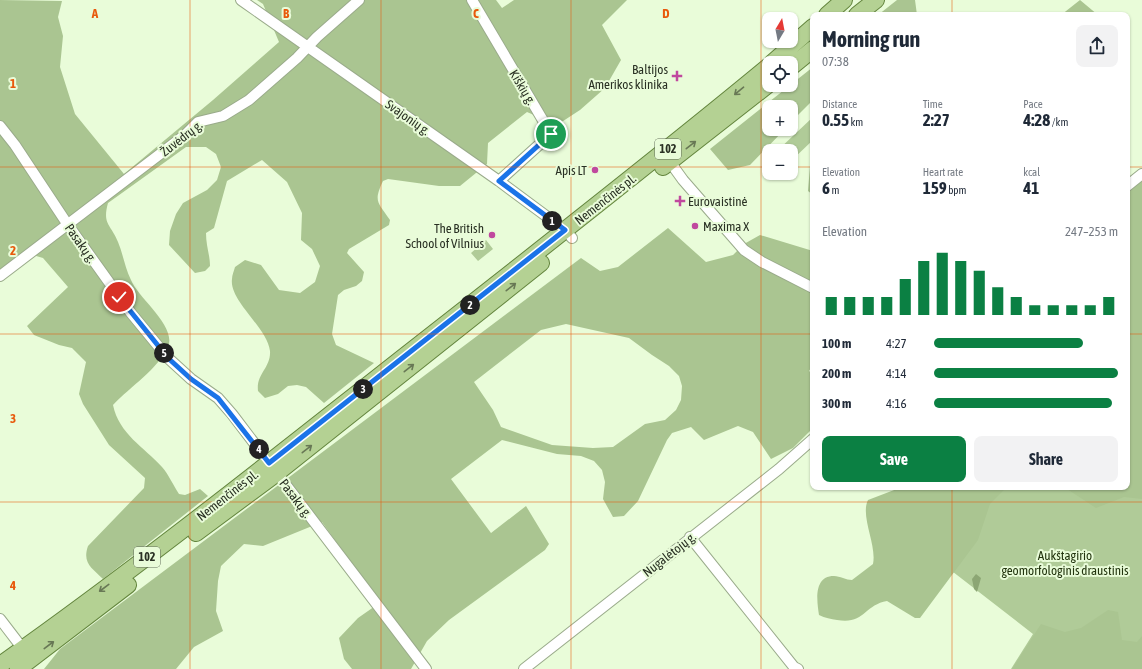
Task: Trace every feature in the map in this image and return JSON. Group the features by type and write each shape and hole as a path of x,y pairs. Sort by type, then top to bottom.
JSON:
{"main road":[{"path":"830,12 844,0"},
{"path":"861,12 876,0"},
{"path":"780,56 810,30"},
{"path":"798,61 810,51"},
{"name":"Nemenčinės pl.","path":"18,669 569,234 762,72"},
{"name":"Nemenčinės pl.","path":"569,234 670,162 762,90"},
{"name":"Nemenčinės pl.","path":"0,666 273,468"}],"street":[{"name":"Svajonių g.","path":"241,0 499,181 569,234"},
{"name":"Žuvėdrų g.","path":"0,276 68,226 185,135 198,122 223,116 249,100 359,0"},
{"name":"Kiškių g.","path":"472,0 551,134 499,181"},
{"name":"Pasakų g.","path":"0,126 15,144 68,226 131,313 168,358 191,379 218,398 426,669"},
{"path":"670,162 683,180 744,250 762,262 810,286"},
{"path":"1130,184 1142,174"},
{"name":"Nugalėtojų g.","path":"524,669 784,464 810,442"},
{"path":"690,537 794,667 798,669"},
{"path":"0,619 23,649"}],"green space":[{"path":"810,120 810,143 798,154 798,144 784,144 793,136 798,136 798,131"},
{"name":"Aukštagirio geomorfologinis draustinis","path":"1142,181 1142,669 1011,669 1033,634 895,527 921,490 1130,490 1130,191"},
{"path":"486,240 493,249 478,261 471,253"}],"shaded area":[{"path":"0,0 62,1 58,17 63,36 60,67 75,114 124,174 213,100 279,42 263,4 257,0 496,0 502,8 514,0 627,0 602,25 621,60 605,88 580,110 557,125 527,112 488,143 487,164 460,186 439,186 388,179 383,181 378,193 378,202 390,220 389,225 349,249 347,253 364,272 362,281 356,286 344,290 338,295 332,334 336,345 374,363 324,403 306,387 297,385 288,386 278,394 265,398 258,391 259,380 270,357 270,351 262,333 236,296 233,287 232,278 235,267 245,260 261,265 279,290 300,293 315,282 320,266 312,249 301,240 302,213 287,182 262,160 227,181 214,228 206,233 210,266 205,271 195,273 169,245 170,231 176,214 183,203 207,190 217,180 221,167 216,154 206,147 186,147 108,203 106,216 108,224 118,242 129,275 135,287 162,321 167,330 169,339 168,347 157,363 113,405 116,415 126,432 164,470 179,494 185,495 200,489 208,496 103,579 87,561 86,552 88,546 144,488 145,478 109,445 83,404 79,394 86,362 72,348 59,345 34,335 27,326 68,287 43,258 26,253 0,272"},
{"path":"897,0 915,0 917,12 882,12"},
{"path":"1080,0 1094,12 1065,12"},
{"path":"810,69 810,103 798,115 798,100 772,100 782,92 798,92 798,79"},
{"path":"762,108 762,136 778,136 770,144 762,144 762,153 750,165 728,170 710,149"},
{"path":"810,166 810,193 808,191"},
{"path":"1142,181 1142,499 1124,497 1096,508 1069,490 1130,490 1130,191"},
{"path":"668,228 706,262 733,255 744,244 760,235 810,250 810,431 793,448 771,459 753,432 738,426 704,440 691,427 672,433 667,440 638,501 624,516 613,517 603,499 605,482 602,470 594,461 581,456 557,454 502,440 451,479 491,533 526,506 549,544 545,550 449,620 427,641 411,669 352,669 344,659 339,638 358,618 378,604 377,599 322,522 263,546 244,544 221,566 218,581 216,611 223,631 194,647 176,669 44,669 60,649 581,258 600,271 618,267","holes":["566,324 629,338 669,366 679,376 682,386 681,400 676,410 665,420 645,424 613,447 593,448 552,445 501,427 493,410 474,382 541,330"]},
{"path":"894,490 1004,490 990,504 978,540 920,618 915,618 887,601 873,606 853,620 846,621 826,618 819,615 817,597 819,585 823,580 827,577 834,576 852,580 873,564 873,548 866,514 868,500"},
{"path":"976,574 981,578 977,592 974,589 972,579"},
{"path":"1108,610 1118,612 1122,640 1137,642 1142,636 1142,669 1012,669 1041,624 1065,632 1081,628"}],"place":[{"name":"Baltijos Amerikos klinika","path":"677,76"},
{"name":"Apis LT","path":"595,170"},
{"name":"Eurovaistinė","path":"680,201"},
{"name":"Maxima X","path":"695,226"},
{"name":"The British School of Vilnius","path":"492,235"}],"route":[{"path":"119,297 168,358 191,379 218,398 269,463 565,230 499,181 551,134"}]}
